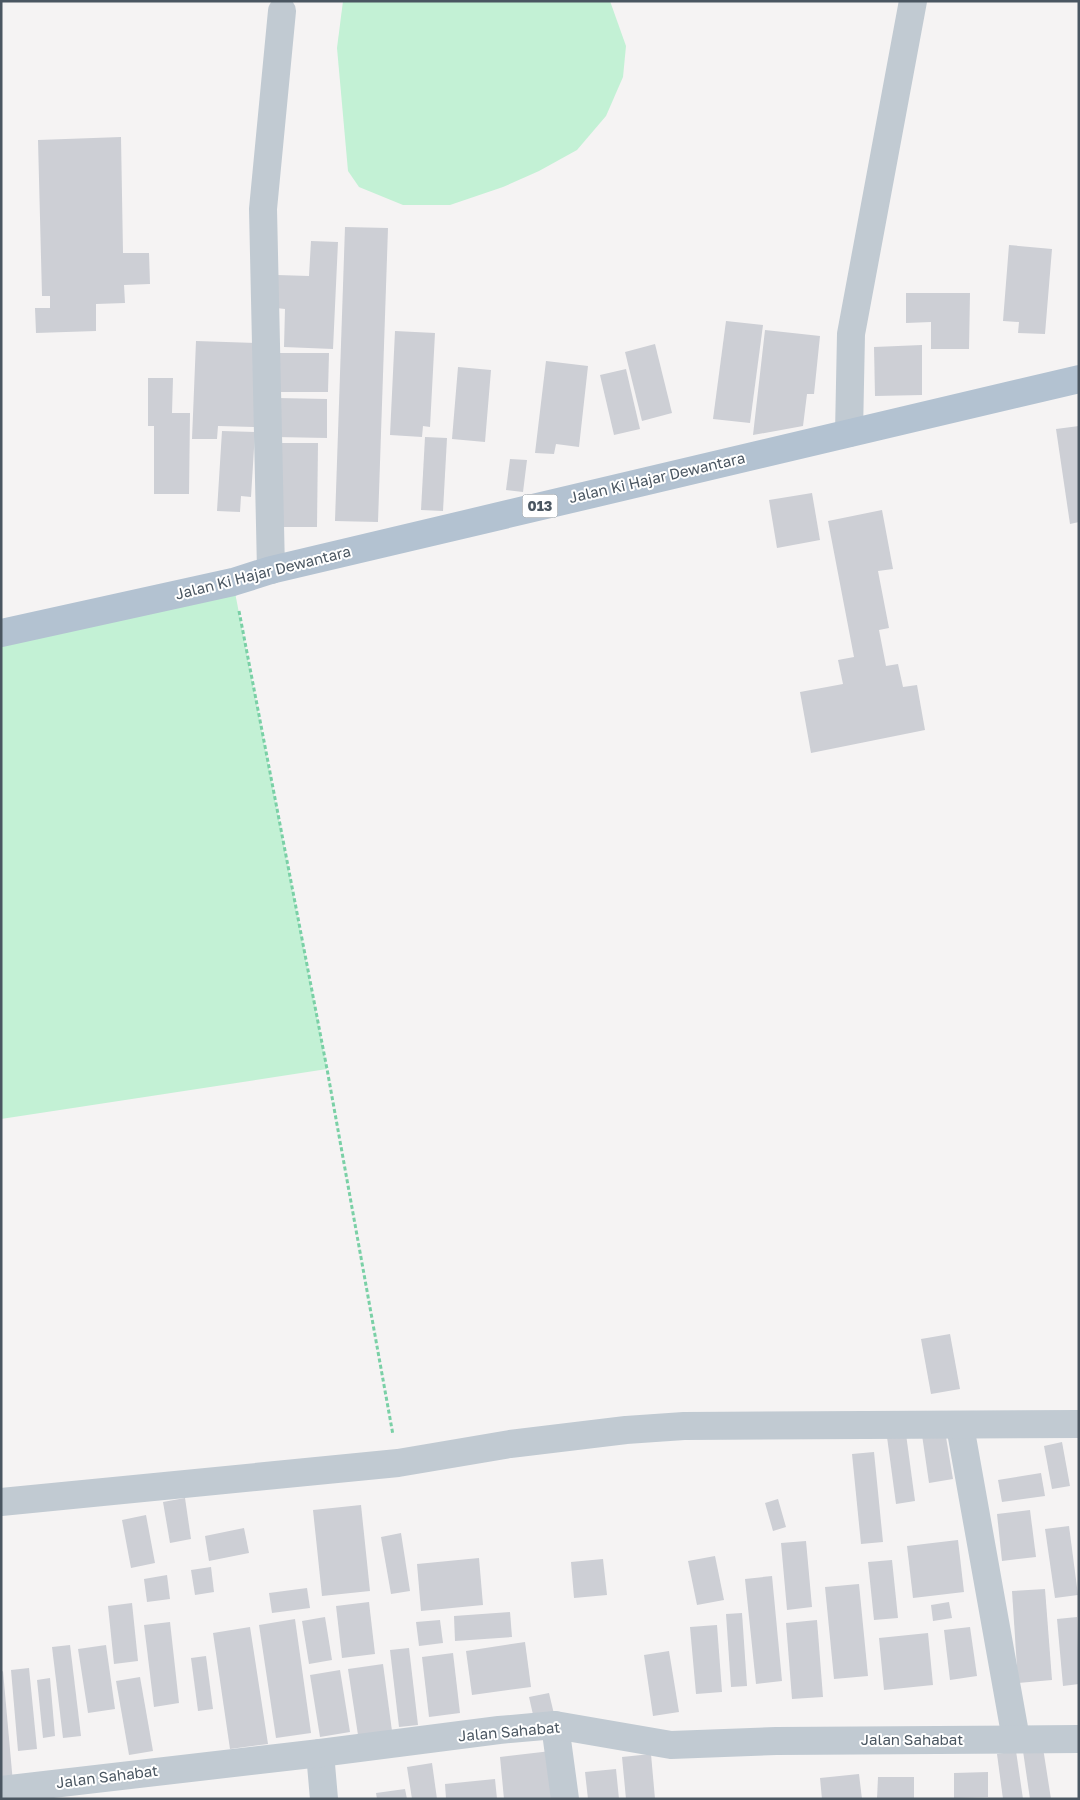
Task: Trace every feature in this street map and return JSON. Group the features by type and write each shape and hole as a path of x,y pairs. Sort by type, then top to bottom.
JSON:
{"main road":[{"name":"Jalan Ki Hajar Dewantara","path":"1,633 233,582 271,570 1079,379"}],"street":[{"path":"849,433 850,334 913,1"},
{"path":"271,570 263,209 282,11"},
{"path":"1,1502 398,1463 510,1444 626,1430 684,1426 1079,1424"},
{"path":"960,1426 1016,1739"},
{"path":"555,1725 565,1799"},
{"name":"Jalan Sahabat","path":"1,1790 499,1730 555,1725 671,1745 776,1741 1079,1738"},
{"path":"320,1753 324,1799"}],"path":[{"path":"233,582 327,1069 398,1463"}],"green space":[{"path":"343,1 610,1 626,46 623,77 606,116 577,150 539,171 503,187 450,205 403,205 359,187 348,171 337,48"},
{"path":"233,582 327,1069 1,1119 1,633"}],"building":[{"path":"121,137 123,253 149,253 150,284 124,285 125,303 96,304 96,331 36,333 35,308 50,308 50,296 42,296 38,140"},
{"path":"345,227 388,228 378,522 335,521"},
{"path":"311,241 338,242 333,349 284,347 285,309 276,308 277,275 309,276"},
{"path":"1009,245 1052,249 1045,334 1018,333 1019,322 1003,321"},
{"path":"906,293 970,293 969,349 931,349 931,322 906,323"},
{"path":"726,321 763,325 750,423 713,419"},
{"path":"765,330 820,336 814,394 807,394 803,426 753,435"},
{"path":"395,331 435,333 430,427 423,426 422,437 390,435"},
{"path":"196,341 257,343 254,427 218,426 217,439 192,439"},
{"path":"655,344 672,413 642,421 625,352"},
{"path":"922,345 922,395 875,396 874,347"},
{"path":"278,353 329,353 328,392 277,392"},
{"path":"546,361 588,366 579,447 556,444 554,454 535,453"},
{"path":"458,367 491,370 485,442 452,439"},
{"path":"626,369 640,429 614,435 600,375"},
{"path":"148,378 173,378 172,413 190,413 189,494 154,494 154,426 148,426"},
{"path":"277,398 327,399 327,438 276,437"},
{"path":"1079,426 1079,522 1070,524 1056,429"},
{"path":"222,431 255,432 251,497 241,496 240,512 217,511"},
{"path":"425,437 447,438 443,511 421,510"},
{"path":"277,443 318,443 317,527 277,527"},
{"path":"510,459 527,460 523,492 506,490"},
{"path":"812,493 820,540 777,548 769,500"},
{"path":"882,510 893,569 878,571 889,628 879,630 886,666 898,664 903,687 917,685 925,730 811,753 800,692 843,684 838,660 854,657 828,521"},
{"path":"950,1334 960,1389 931,1394 921,1339"},
{"path":"945,1431 953,1479 929,1483 922,1435"},
{"path":"906,1434 915,1501 896,1504 887,1437"},
{"path":"1062,1442 1070,1486 1052,1489 1044,1446"},
{"path":"874,1452 883,1542 861,1544 852,1454"},
{"path":"1041,1473 1045,1496 1002,1502 998,1480"},
{"path":"185,1498 191,1539 170,1543 163,1502"},
{"path":"778,1499 786,1527 773,1531 765,1503"},
{"path":"361,1505 370,1591 322,1596 313,1510"},
{"path":"1030,1510 1036,1557 1002,1561 997,1514"},
{"path":"146,1515 155,1563 131,1568 122,1520"},
{"path":"1069,1526 1078,1595 1055,1598 1045,1529"},
{"path":"244,1528 249,1553 209,1561 205,1536"},
{"path":"401,1533 410,1591 391,1594 381,1537"},
{"path":"958,1540 964,1592 913,1598 907,1546"},
{"path":"806,1541 812,1607 787,1610 781,1543"},
{"path":"715,1556 724,1600 697,1605 688,1561"},
{"path":"479,1558 483,1605 421,1611 417,1564"},
{"path":"603,1559 607,1595 574,1598 571,1562"},
{"path":"892,1560 898,1618 874,1620 868,1562"},
{"path":"211,1567 214,1592 195,1595 191,1570"},
{"path":"167,1575 170,1599 147,1602 144,1579"},
{"path":"772,1576 782,1681 756,1684 745,1579"},
{"path":"859,1584 868,1676 834,1679 825,1587"},
{"path":"307,1588 310,1608 272,1613 269,1593"},
{"path":"1045,1589 1052,1680 1018,1683 1012,1591"},
{"path":"369,1602 375,1654 342,1658 336,1606"},
{"path":"949,1602 952,1618 933,1621 931,1605"},
{"path":"132,1603 138,1661 114,1664 108,1606"},
{"path":"510,1612 512,1637 455,1641 454,1616"},
{"path":"742,1613 747,1686 731,1687 726,1614"},
{"path":"325,1617 332,1660 309,1664 302,1621"},
{"path":"1077,1617 1079,1684 1063,1686 1057,1619"},
{"path":"295,1619 311,1733 276,1738 259,1625"},
{"path":"440,1620 443,1643 419,1646 416,1622"},
{"path":"817,1620 823,1697 792,1699 786,1623"},
{"path":"170,1622 179,1703 154,1707 144,1625"},
{"path":"717,1625 722,1692 696,1694 690,1627"},
{"path":"250,1627 268,1744 230,1749 213,1633"},
{"path":"970,1627 977,1676 950,1680 944,1630"},
{"path":"928,1633 933,1685 884,1690 879,1638"},
{"path":"525,1642 531,1687 472,1695 466,1651"},
{"path":"70,1645 81,1736 63,1738 52,1647"},
{"path":"106,1645 115,1709 88,1713 78,1649"},
{"path":"409,1648 418,1725 399,1727 390,1650"},
{"path":"669,1651 679,1712 653,1716 644,1655"},
{"path":"453,1653 460,1713 429,1717 422,1657"},
{"path":"206,1656 213,1709 198,1711 191,1658"},
{"path":"383,1664 392,1731 358,1735 348,1669"},
{"path":"29,1668 37,1749 18,1751 11,1670"},
{"path":"340,1670 350,1732 320,1737 310,1675"},
{"path":"3,1671 13,1783 1,1784 1,1672"},
{"path":"140,1677 153,1751 129,1755 116,1681"},
{"path":"50,1678 55,1736 43,1738 37,1680"},
{"path":"549,1693 554,1714 534,1719 529,1697"},
{"path":"1043,1748 1051,1799 1030,1799 1023,1751"},
{"path":"551,1751 557,1799 504,1799 500,1757"},
{"path":"1016,1751 1023,1799 1003,1799 997,1754"},
{"path":"651,1754 655,1799 626,1799 622,1757"},
{"path":"432,1763 437,1799 412,1799 407,1767"},
{"path":"616,1769 619,1799 588,1799 585,1772"},
{"path":"988,1772 988,1797 954,1798 954,1773"},
{"path":"859,1774 862,1799 822,1799 820,1778"},
{"path":"878,1777 914,1777 914,1799 877,1799"},
{"path":"495,1779 497,1799 446,1799 445,1784"},
{"path":"405,1789 407,1799 377,1799 376,1793"}]}
